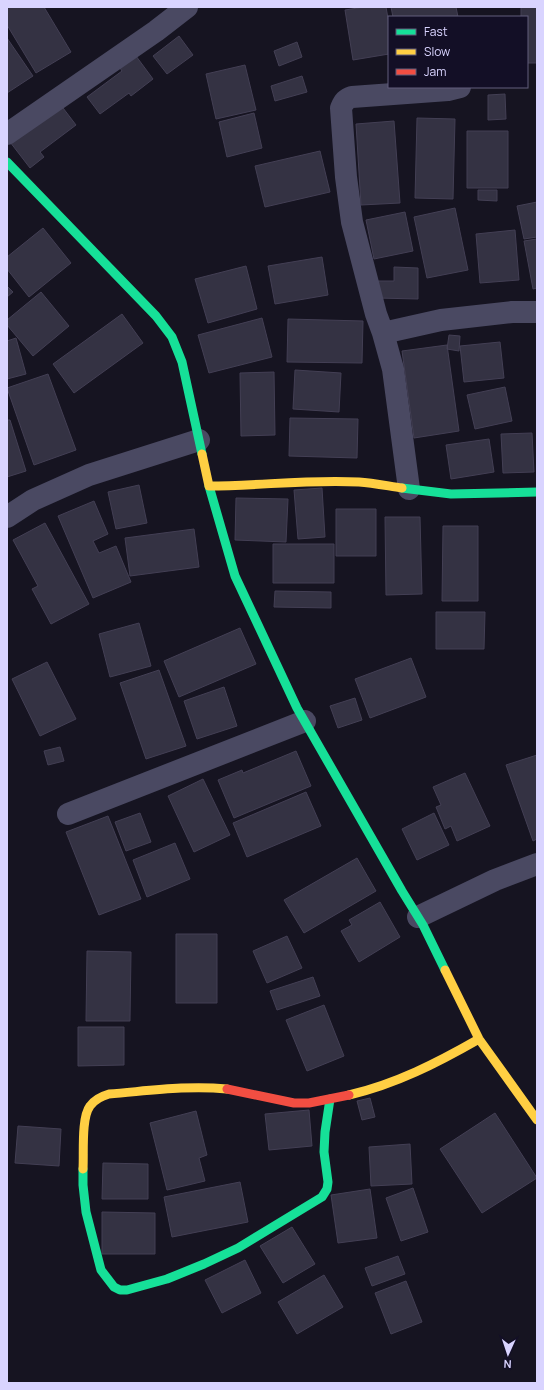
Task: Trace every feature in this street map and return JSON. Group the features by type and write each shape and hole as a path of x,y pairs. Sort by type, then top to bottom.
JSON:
{"street":[{"path":"7,134 156,31 187,7"},
{"path":"409,489 393,369 376,314 352,222 346,178 341,108 343,102 352,96 448,90 456,88"},
{"path":"9,169 156,316 172,337 182,362 210,486 235,576 297,708 418,917 479,1039 537,1120"},
{"path":"383,333 441,320 512,312 537,312"},
{"path":"7,517 33,500 89,474 199,440"},
{"path":"210,486 240,486 294,482 359,482 451,494 537,492"},
{"path":"68,814 305,722"},
{"path":"418,917 495,880 537,864"},
{"path":"330,1099 324,1153 328,1186 322,1197 238,1248 167,1279 122,1290 114,1287 106,1278 101,1270 88,1219 83,1185 85,1121 88,1110 100,1097 109,1094 174,1088 231,1089 288,1103 304,1103 330,1099 352,1096 388,1084 445,1059 479,1039"}],"building":[{"path":"7,7 44,7 71,52 36,73 7,25"},
{"path":"364,7 386,7 388,18 388,54 353,60 345,10"},
{"path":"391,7 456,7 458,16 393,16"},
{"path":"521,7 537,7 537,63 528,63 528,16 521,16"},
{"path":"179,36 193,55 167,74 153,56"},
{"path":"7,38 33,76 7,93"},
{"path":"297,42 302,57 279,66 274,51"},
{"path":"136,56 153,79 131,96 129,93 100,114 87,97 122,71 120,68"},
{"path":"245,65 256,110 216,119 206,74"},
{"path":"302,76 307,92 275,101 271,86"},
{"path":"505,94 506,119 488,120 488,95"},
{"path":"60,104 76,125 40,152 44,157 30,168 10,142"},
{"path":"254,113 262,148 227,157 219,122"},
{"path":"417,118 455,119 453,199 415,198"},
{"path":"394,121 400,203 361,205 356,124"},
{"path":"467,131 508,131 508,188 467,188"},
{"path":"320,151 330,192 265,207 255,166"},
{"path":"478,190 497,190 497,201 478,200"},
{"path":"537,202 537,237 524,239 517,206"},
{"path":"455,208 468,270 427,278 414,217"},
{"path":"405,212 413,251 374,259 366,220"},
{"path":"43,228 71,263 29,297 7,269 7,257"},
{"path":"515,230 519,280 480,283 476,234"},
{"path":"537,239 537,288 533,289 524,241"},
{"path":"322,257 328,295 275,304 268,266"},
{"path":"246,266 257,309 208,323 195,279"},
{"path":"394,267 418,268 418,299 377,298 377,281 394,281"},
{"path":"7,286 13,292 7,297"},
{"path":"41,292 69,326 33,356 7,325 7,320"},
{"path":"122,314 143,343 74,393 53,364"},
{"path":"262,318 272,357 209,373 198,335"},
{"path":"288,319 363,321 362,363 287,362"},
{"path":"449,335 460,336 459,351 447,349"},
{"path":"16,338 26,374 7,379 7,341"},
{"path":"500,342 504,378 464,382 460,346"},
{"path":"447,345 459,431 414,438 402,351"},
{"path":"295,370 341,373 339,412 293,409"},
{"path":"274,372 275,435 241,436 240,373"},
{"path":"48,374 76,450 34,465 7,388"},
{"path":"505,387 512,421 475,429 467,395"},
{"path":"290,418 358,419 357,458 289,456"},
{"path":"7,420 10,420 26,471 7,477"},
{"path":"532,433 534,472 503,473 501,434"},
{"path":"489,439 494,472 451,479 446,445"},
{"path":"139,485 147,523 116,529 108,492"},
{"path":"322,488 325,537 298,539 294,490"},
{"path":"236,498 288,499 286,542 235,540"},
{"path":"94,501 108,534 93,541 99,553 116,546 131,582 93,598 58,516"},
{"path":"336,509 376,509 376,556 336,556"},
{"path":"385,517 420,517 422,594 386,595"},
{"path":"45,523 89,604 51,624 32,589 38,586 13,540"},
{"path":"443,526 478,526 478,601 442,601"},
{"path":"194,529 199,567 130,576 125,538"},
{"path":"273,544 334,544 334,583 273,583"},
{"path":"275,591 331,592 331,608 274,607"},
{"path":"436,612 485,612 484,649 436,649"},
{"path":"139,623 151,666 110,677 99,634"},
{"path":"240,628 256,664 179,697 164,661"},
{"path":"411,658 426,697 370,718 355,679"},
{"path":"47,662 76,719 40,736 12,679"},
{"path":"159,670 186,746 146,759 120,683"},
{"path":"224,687 237,726 197,739 184,701"},
{"path":"355,698 362,720 338,728 330,706"},
{"path":"60,747 64,761 48,765 44,751"},
{"path":"296,751 311,786 234,818 218,780 242,770 243,773"},
{"path":"537,755 537,839 533,841 506,765"},
{"path":"465,773 490,826 457,841 451,826 445,829 436,807 441,805 433,787"},
{"path":"203,779 230,835 194,852 168,796"},
{"path":"306,792 321,826 247,857 233,823"},
{"path":"140,813 151,842 126,851 115,822"},
{"path":"434,813 449,845 417,860 402,829"},
{"path":"108,816 141,899 99,915 66,832"},
{"path":"175,843 190,879 147,897 133,860"},
{"path":"357,858 376,891 304,933 284,900"},
{"path":"380,902 400,937 359,962 341,931 352,925 349,920"},
{"path":"176,934 217,934 217,1003 176,1003"},
{"path":"287,936 302,968 267,983 253,951"},
{"path":"87,951 131,952 130,1021 86,1021"},
{"path":"313,977 320,996 277,1010 270,991"},
{"path":"324,1005 344,1056 307,1071 286,1020"},
{"path":"78,1027 124,1027 124,1065 78,1066"},
{"path":"370,1098 375,1117 362,1120 357,1101"},
{"path":"309,1110 312,1146 269,1150 265,1114"},
{"path":"196,1111 207,1155 199,1158 205,1181 167,1190 150,1123"},
{"path":"495,1113 537,1178 482,1213 440,1149"},
{"path":"18,1126 61,1129 59,1166 15,1163"},
{"path":"410,1144 412,1184 371,1186 369,1147"},
{"path":"103,1163 148,1164 148,1199 102,1199"},
{"path":"240,1182 248,1222 172,1237 164,1197"},
{"path":"413,1188 428,1232 401,1241 386,1198"},
{"path":"370,1189 377,1238 338,1243 331,1195"},
{"path":"102,1212 155,1213 155,1254 102,1254"},
{"path":"292,1227 315,1264 283,1283 260,1246"},
{"path":"398,1256 405,1274 372,1286 365,1268"},
{"path":"245,1260 261,1293 222,1313 205,1280"},
{"path":"324,1275 343,1307 297,1334 278,1302"},
{"path":"406,1281 422,1322 391,1334 375,1293"}],"traffic: fast":[{"path":"7,162 156,316 172,337 182,362 202,454"},
{"path":"209,486 235,576 297,708 423,925 445,970"},
{"path":"402,488 451,494 537,492"},
{"path":"83,1169 86,1212 101,1270 114,1287 120,1290 127,1290 167,1279 238,1248 322,1197 327,1189 328,1182 324,1152 325,1132 330,1099"}],"traffic: slow":[{"path":"202,454 209,486 340,481 364,482 402,488"},
{"path":"445,970 479,1039 537,1120"},
{"path":"349,1095 400,1079 479,1039"},
{"path":"83,1169 85,1119 90,1106 99,1098 109,1094 168,1089 227,1089"}],"traffic: jam":[{"path":"227,1089 294,1103 309,1103 349,1095"}]}
